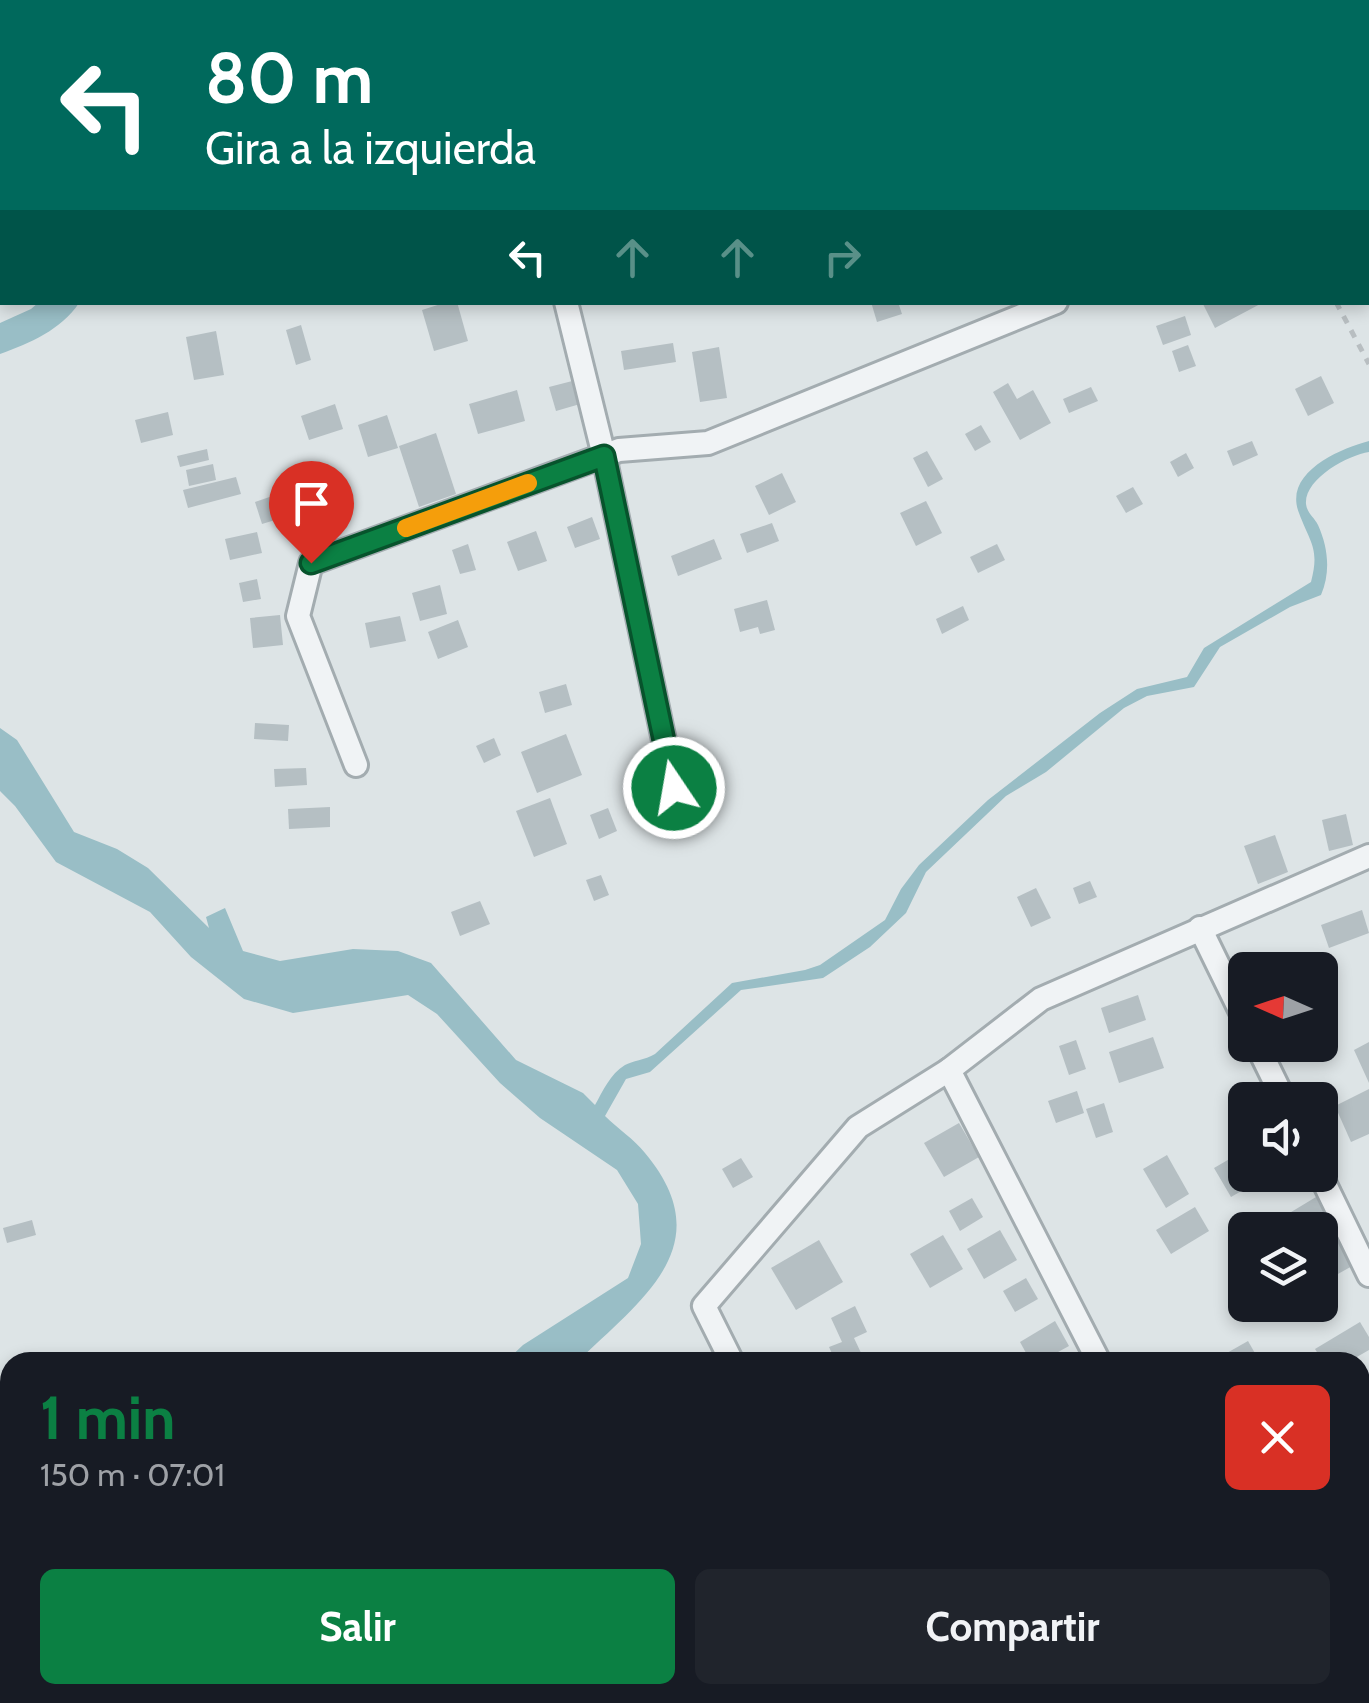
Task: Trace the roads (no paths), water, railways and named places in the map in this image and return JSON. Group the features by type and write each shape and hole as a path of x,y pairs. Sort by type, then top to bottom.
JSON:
{"street":[{"path":"567,305 604,456 674,788"},
{"path":"356,765 298,616 311,563 619,450 708,443 1049,305"},
{"path":"727,1352 704,1306 858,1127 949,1070 1041,999 1369,856"},
{"path":"1200,928 1228,985"},
{"path":"949,1070 1094,1352"},
{"path":"1329,1192 1369,1274"}],"water":[{"path":"36,305 77,305 54,328 0,354 0,323"},
{"path":"1369,441 1369,452 1329,470 1307,495 1307,507 1326,551 1327,569 1321,595 1290,607 1220,647 1194,687 1147,696 1124,708 1046,772 1006,796 926,872 906,913 870,947 823,978 741,990 650,1072 626,1079 605,1116 641,1148 667,1186 676,1216 674,1243 664,1268 647,1292 588,1352 516,1352 628,1278 641,1244 638,1204 617,1170 540,1118 500,1083 437,1014 408,995 293,1013 244,999 191,957 150,912 56,862 0,791 0,728 17,740 74,832 117,849 148,868 209,928 206,917 225,908 243,951 280,961 353,949 398,951 431,963 516,1060 583,1093 595,1105 620,1069 655,1054 732,983 820,965 885,920 919,865 988,800 1100,713 1137,689 1187,677 1204,648 1311,582 1314,553 1299,513 1299,486 1317,465"}]}
